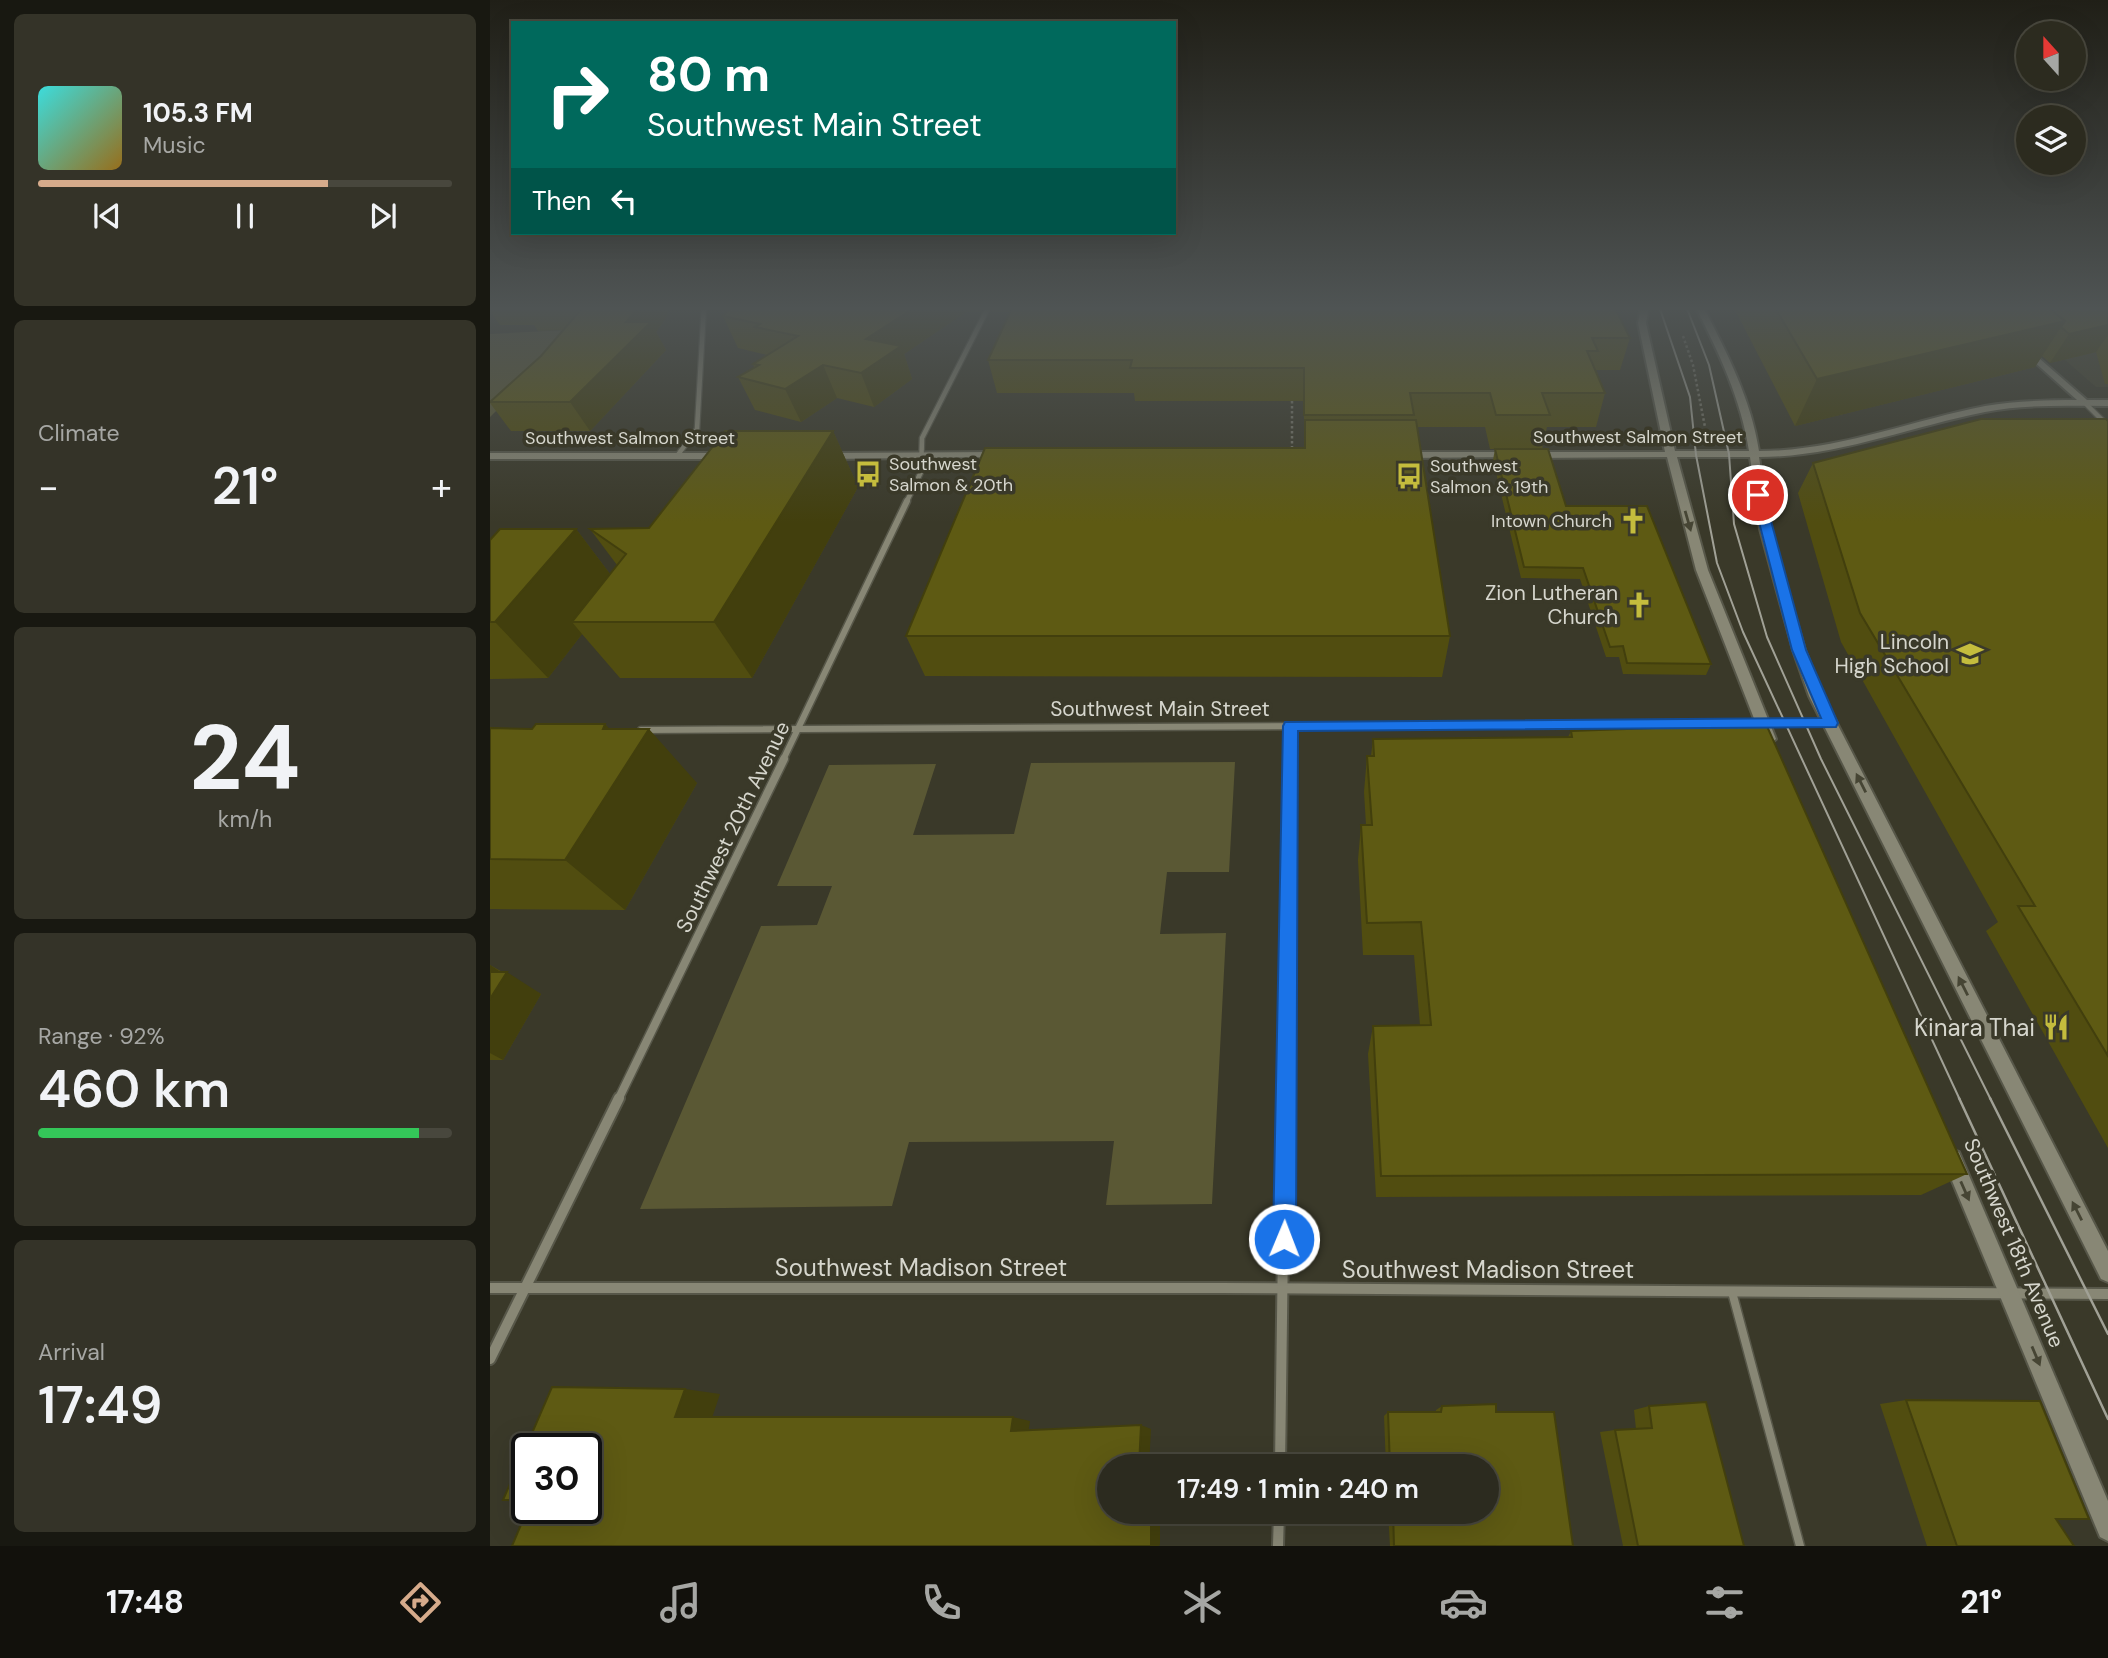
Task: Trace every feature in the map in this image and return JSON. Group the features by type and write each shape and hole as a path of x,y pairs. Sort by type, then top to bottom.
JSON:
{"street":[{"path":"677,456 697,429 700,378"},
{"name":"Southwest 20th Avenue","path":"490,1359 800,729 920,476 922,438 952,378"},
{"path":"1655,378 1671,455 1702,570 1775,753"},
{"path":"1734,378 1750,426 1758,495 1799,650 1830,723 2108,1272"},
{"path":"2057,378 2108,426"},
{"name":"Southwest Salmon Street","path":"1390,455 1785,454 1838,446 1986,409 2042,403 2108,403"},
{"name":"Southwest Salmon Street","path":"490,456 738,456"},
{"path":"811,456 1014,456"},
{"name":"Southwest Main Street","path":"629,730 1830,723"},
{"path":"1280,1454 1290,726"},
{"name":"Southwest 18th Avenue","path":"1944,1141 2108,1529"},
{"name":"Southwest Madison Street","path":"490,1288 2108,1294"},
{"path":"1278,1546 1279,1524"}],"lane":[{"path":"1732,1292 1800,1546"}],"path":[{"path":"1696,378 1705,427"},
{"path":"1292,401 1292,463"}],"shaded area":[{"path":"490,378 538,378 502,405 490,417"},
{"path":"2086,378 2108,378 2108,387 2096,387"},
{"path":"1235,762 1229,872 1167,872 1160,934 1226,933 1212,1204 1106,1205 1114,1141 909,1142 892,1206 640,1209 761,926 817,925 832,886 777,886 829,765 936,764 913,835 1014,834 1031,763"}],"building":[{"path":"516,378 594,378 570,402 490,402"},
{"path":"742,378 802,378 785,389"},
{"path":"1304,378 1599,378 1605,393 1542,393 1550,415 1496,415 1490,393 1410,393 1414,415 1304,415"},
{"name":"Lincoln High School","path":"1981,419 2108,421 2108,1056 2018,906 2035,906 1860,613 1813,463"},
{"path":"1305,420 1416,420 1450,636 906,636 985,448 1305,448"},
{"path":"725,431 833,431 714,622 572,622 626,554 590,529 649,528"},
{"name":"Zion Lutheran Church","path":"1495,449 1548,449 1566,506 1647,506 1711,664 1627,663 1623,646 1610,647 1583,568 1524,567"},
{"path":"500,529 576,529 495,622 490,622 490,540"},
{"path":"536,724 605,724 603,729 649,729 565,860 490,859 490,728 532,729"},
{"path":"1766,724 1967,1174 1381,1176 1373,1026 1431,1025 1421,922 1367,923 1361,825 1372,825 1367,756 1374,756 1373,739 1572,737 1571,731"},
{"path":"490,972 507,972 490,999"},
{"path":"552,1387 685,1389 675,1417 1013,1417 1011,1431 1141,1425 1140,1454 1097,1454 1097,1524 1151,1524 1151,1546 512,1546 521,1524 602,1524 602,1433 532,1433"},
{"path":"1906,1400 2040,1401 2089,1519 2056,1519 2074,1546 1957,1546"},
{"path":"1706,1402 1744,1546 1638,1546 1615,1430 1652,1428 1649,1406"},
{"path":"1496,1404 1496,1412 1554,1412 1573,1546 1394,1546 1393,1524 1499,1524 1499,1454 1390,1454 1388,1412 1441,1412 1442,1406"},
{"path":"511,1482 511,1500 503,1500"}],"tram line":[{"path":"1684,378 1690,397 1696,455 1717,563 1743,632 1960,1100"},
{"path":"1712,378 1729,454 1734,524 1767,637 1821,759 1991,1100"},
{"path":"1959,1098 2108,1419"},
{"path":"1991,1100 2108,1334"}],"place":[{"name":"Southwest Salmon & 20th","path":"868,474"},
{"name":"Southwest Salmon & 19th","path":"1409,476"},
{"name":"Intown Church","path":"1633,521"},
{"name":"Zion Lutheran Church","path":"1639,605"},
{"name":"Lincoln High School","path":"1970,654"},
{"name":"Kinara Thai","path":"2056,1027"}],"route":[{"path":"1284,1239 1290,726 1830,723 1799,650 1758,495"}]}
